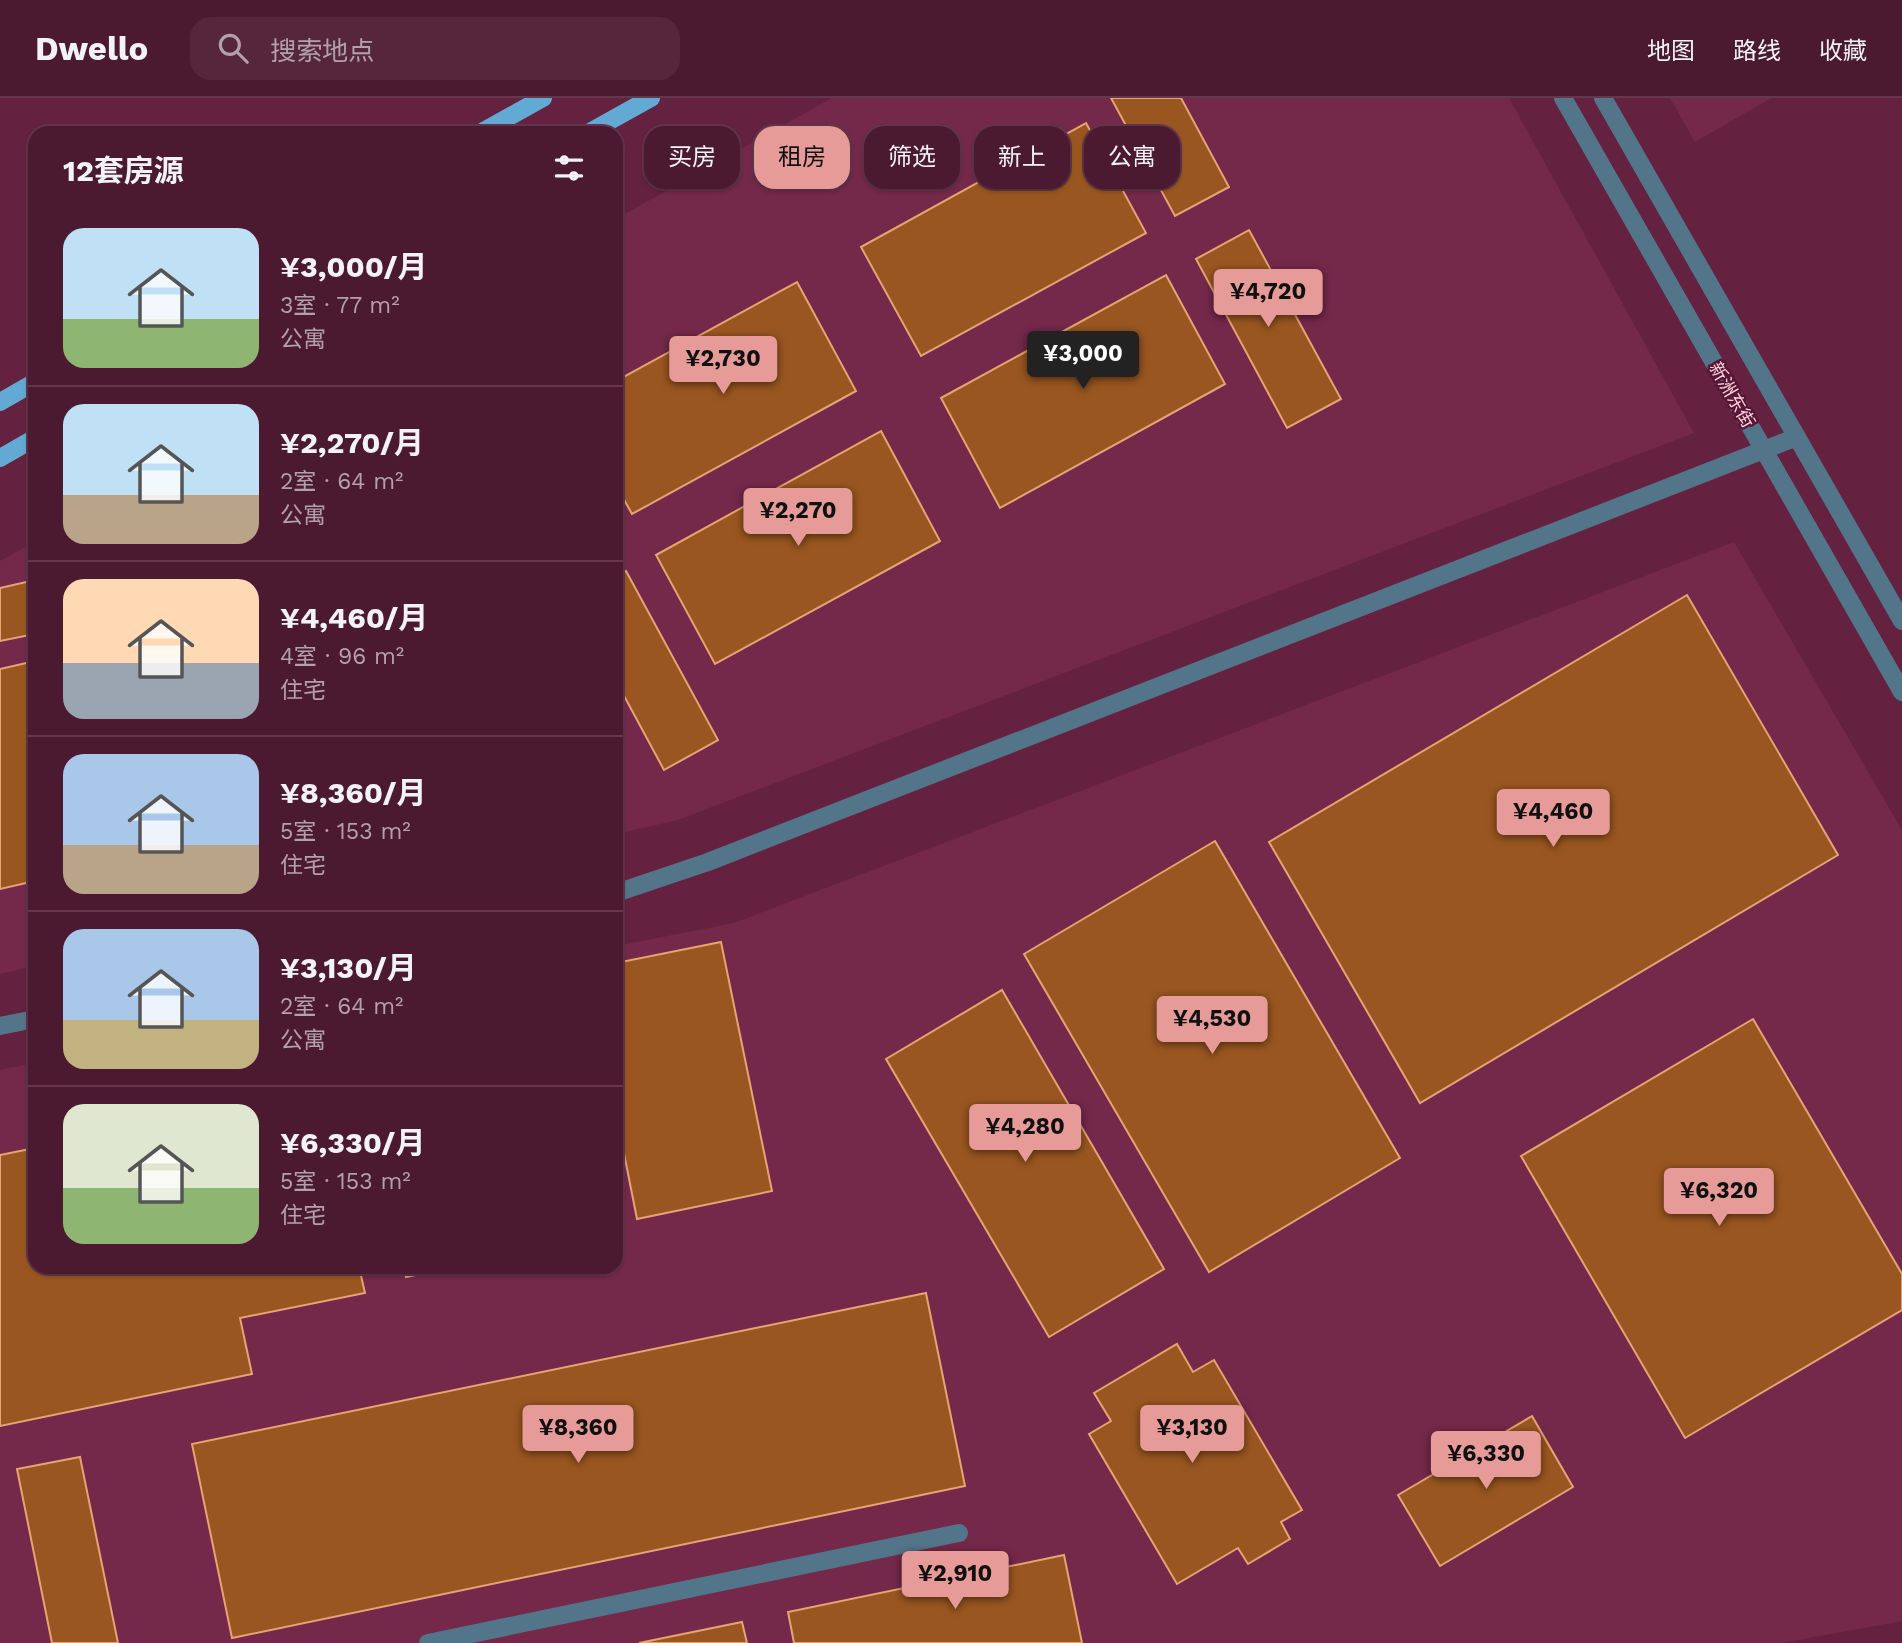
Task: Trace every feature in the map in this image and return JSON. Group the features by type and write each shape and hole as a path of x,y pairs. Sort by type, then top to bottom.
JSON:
{"main road":[{"path":"493,126 543,98"},
{"path":"601,126 651,98"},
{"path":"0,402 28,386"},
{"path":"0,458 28,442"}],"street":[{"name":"新洲东街","path":"1563,98 1902,692"},
{"name":"新洲东街","path":"1603,98 1902,621"},
{"path":"623,890 708,862 1797,437"},
{"path":"0,1026 28,1020"},
{"path":"428,1643 959,1533"}],"shaded area":[{"path":"832,98 1509,98 1694,433 678,820 623,832 623,215 670,189 740,189 740,150 754,142 754,189 850,189 850,126 782,126"},
{"path":"1670,98 1771,98 1695,142"},
{"path":"1734,542 1902,830 1902,1621 1781,1643 0,1643 0,1070 28,1064 28,1274 623,1274 623,945 734,923"},
{"path":"28,546 28,968 0,974 0,561"}],"building":[{"path":"1111,98 1181,98 1229,187 1175,216 1160,189 1180,189 1180,126 1126,126"},
{"path":"1086,123 1088,126 1084,126 1084,189 1122,189 1146,233 921,356 861,247 974,185 974,189 1070,189 1070,132"},
{"path":"1249,230 1341,399 1287,428 1196,259"},
{"path":"1166,275 1225,384 1000,508 941,398"},
{"path":"797,282 856,391 632,514 623,498 623,377"},
{"path":"881,431 940,541 715,664 656,555"},
{"path":"626,571 718,740 664,770 623,694 623,573"},
{"path":"28,582 28,635 0,641 0,588"},
{"path":"1687,595 1838,855 1420,1103 1269,842"},
{"path":"28,663 28,883 0,889 0,669"},
{"path":"1215,841 1400,1158 1209,1272 1024,954"},
{"path":"721,942 772,1191 637,1219 623,1148 623,962"},
{"path":"1002,990 1164,1269 1049,1337 886,1059"},
{"path":"1753,1019 1902,1274 1902,1310 1685,1438 1521,1156"},
{"path":"28,1149 28,1274 361,1274 365,1293 240,1318 252,1374 0,1426 0,1155"},
{"path":"926,1293 965,1486 232,1638 192,1444"},
{"path":"1177,1344 1193,1372 1214,1360 1302,1510 1281,1522 1290,1539 1248,1564 1238,1548 1177,1584 1089,1434 1111,1421 1094,1393"},
{"path":"1532,1416 1573,1487 1440,1566 1398,1495"},
{"path":"80,1457 118,1643 52,1643 17,1469"},
{"path":"1064,1555 1082,1643 794,1643 788,1612"},
{"path":"742,1622 747,1643 639,1643"}]}
